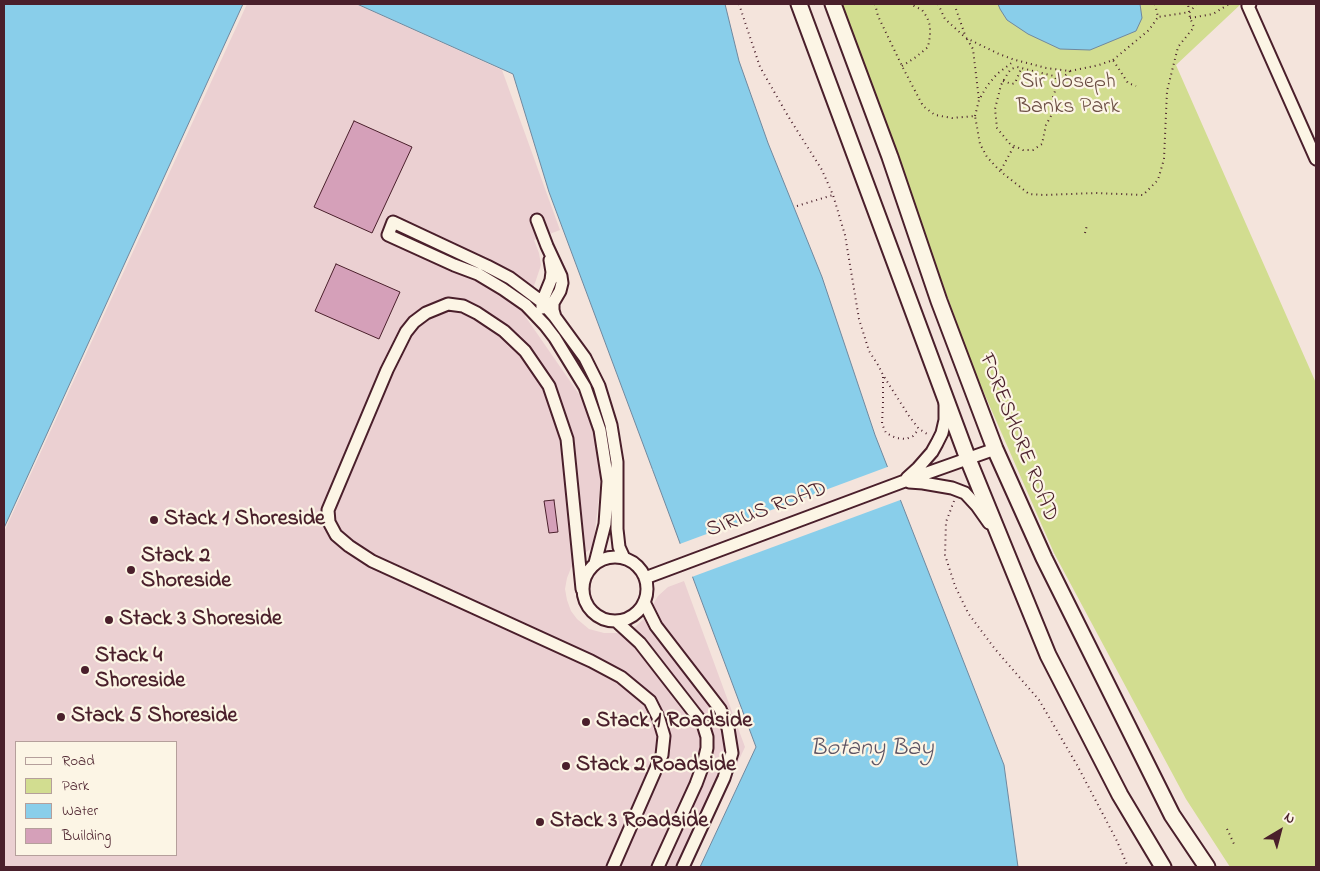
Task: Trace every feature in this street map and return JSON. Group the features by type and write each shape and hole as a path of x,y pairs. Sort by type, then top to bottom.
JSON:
{"main road":[{"path":"799,4 968,459 1048,655 1120,795 1163,867"},
{"name":"FORESHORE ROAD","path":"833,4 890,157 939,301 995,449 1044,558 1172,815 1207,867"}],"street":[{"path":"1249,5 1316,160"},
{"path":"537,220 561,276 560,291 553,303 555,317"},
{"path":"595,563 606,524 608,481 600,430 585,388 555,338 526,305 478,274 388,235 393,222 510,278 542,302 585,358 599,386 611,424 617,462 617,529 619,547 624,558"},
{"path":"545,325 541,313 542,302 552,272 547,246"},
{"path":"582,589 588,570 604,558 614,556 633,562 640,569 645,578 647,594 640,609 633,615 616,621 606,620 596,615 584,599 582,589 567,439 549,386 525,351 504,331 477,313 463,306 448,304 426,313 414,322 406,332 387,370 328,510 329,522 336,534 372,562 591,661 621,678 650,701 659,719 664,736 662,756 613,867"},
{"name":"SIRIUS ROAD","path":"902,482 918,468 938,443 945,420 945,398"},
{"name":"SIRIUS ROAD","path":"645,578 995,449"},
{"name":"SIRIUS ROAD","path":"902,482 936,484 965,493 985,516 1001,540"},
{"path":"644,602 656,626 720,710 728,728 732,753 724,778 683,867"},
{"path":"616,621 640,643 703,724 707,737 707,748 696,784 658,867"}],"path":[{"path":"739,4 760,67 822,170 833,195 845,235 859,319 869,351 919,429 913,436 906,439 896,438 886,433 882,424 883,375"},
{"path":"874,4 902,66 923,106 935,115 952,118 975,116"},
{"path":"902,66 928,47 930,36 930,26 927,17 922,10 910,4"},
{"path":"938,4 945,19 966,38 973,48 979,100 975,116 980,144 987,157 1000,171 1029,194 1044,195 1096,193 1143,195 1158,180 1164,159 1167,91 1178,48 1194,27 1190,18 1188,4"},
{"path":"956,4 966,38 1015,60 1046,68 1070,71 1114,60 1149,30 1158,17 1190,12 1196,4"},
{"path":"1155,4 1158,17"},
{"path":"1190,18 1213,14 1229,4"},
{"path":"979,100 997,74 1015,60"},
{"path":"1114,60 1128,83 1136,86"},
{"path":"1058,82 1054,76 1018,67 1011,69 1004,81 995,109 997,128 1010,144 1023,150 1033,150 1042,144 1046,125 1052,114 1052,96 1058,82 1070,71"},
{"path":"1004,81 1012,84 1015,83 1022,68"},
{"path":"1000,171 1014,146"},
{"path":"798,206 833,195"},
{"path":"1085,233 1087,225"},
{"path":"954,500 946,522 946,555 955,586 968,613 994,649 1039,700 1118,841 1128,867"},
{"path":"1226,829 1235,846"}],"shaded area":[{"path":"247,4 356,4 502,70 560,230 534,240 541,265 534,286 533,307 525,316 581,397 594,432 601,479 593,547 577,559 571,568 565,589 567,600 571,611 577,619 589,629 604,633 620,633 635,627 645,618 658,596 668,587 684,581 745,747 689,867 4,867 4,532"}],"green space":[{"name":"Sir Joseph Banks Park","path":"841,4 1241,4 1176,65 1316,383 1316,867 1230,867 1186,799 1054,553 974,370"}],"water":[{"path":"4,4 243,4 4,528"},
{"name":"Botany Bay","path":"357,4 725,4 739,61 768,143 822,277 875,435 1004,765 1018,867 700,867 756,747 549,192 513,74"},
{"path":"998,4 1140,4 1142,18 1136,31 1090,50 1060,49 1028,34 1007,20"}],"pier":[{"path":"890,466 903,499 689,578 677,545"}],"building":[{"path":"354,121 412,147 372,233 314,207"},
{"path":"336,264 400,292 379,339 315,311"},
{"path":"554,500 558,532 549,533 544,501"}],"place":[{"name":"Stack 1 Shoreside","path":"154,520"},
{"name":"Stack 2 Shoreside","path":"131,570"},
{"name":"Stack 3 Shoreside","path":"109,620"},
{"name":"Stack 4 Shoreside","path":"85,670"},
{"name":"Stack 5 Shoreside","path":"61,717"},
{"name":"Stack 1 Roadside","path":"586,722"},
{"name":"Stack 2 Roadside","path":"566,766"},
{"name":"Stack 3 Roadside","path":"540,822"}]}
